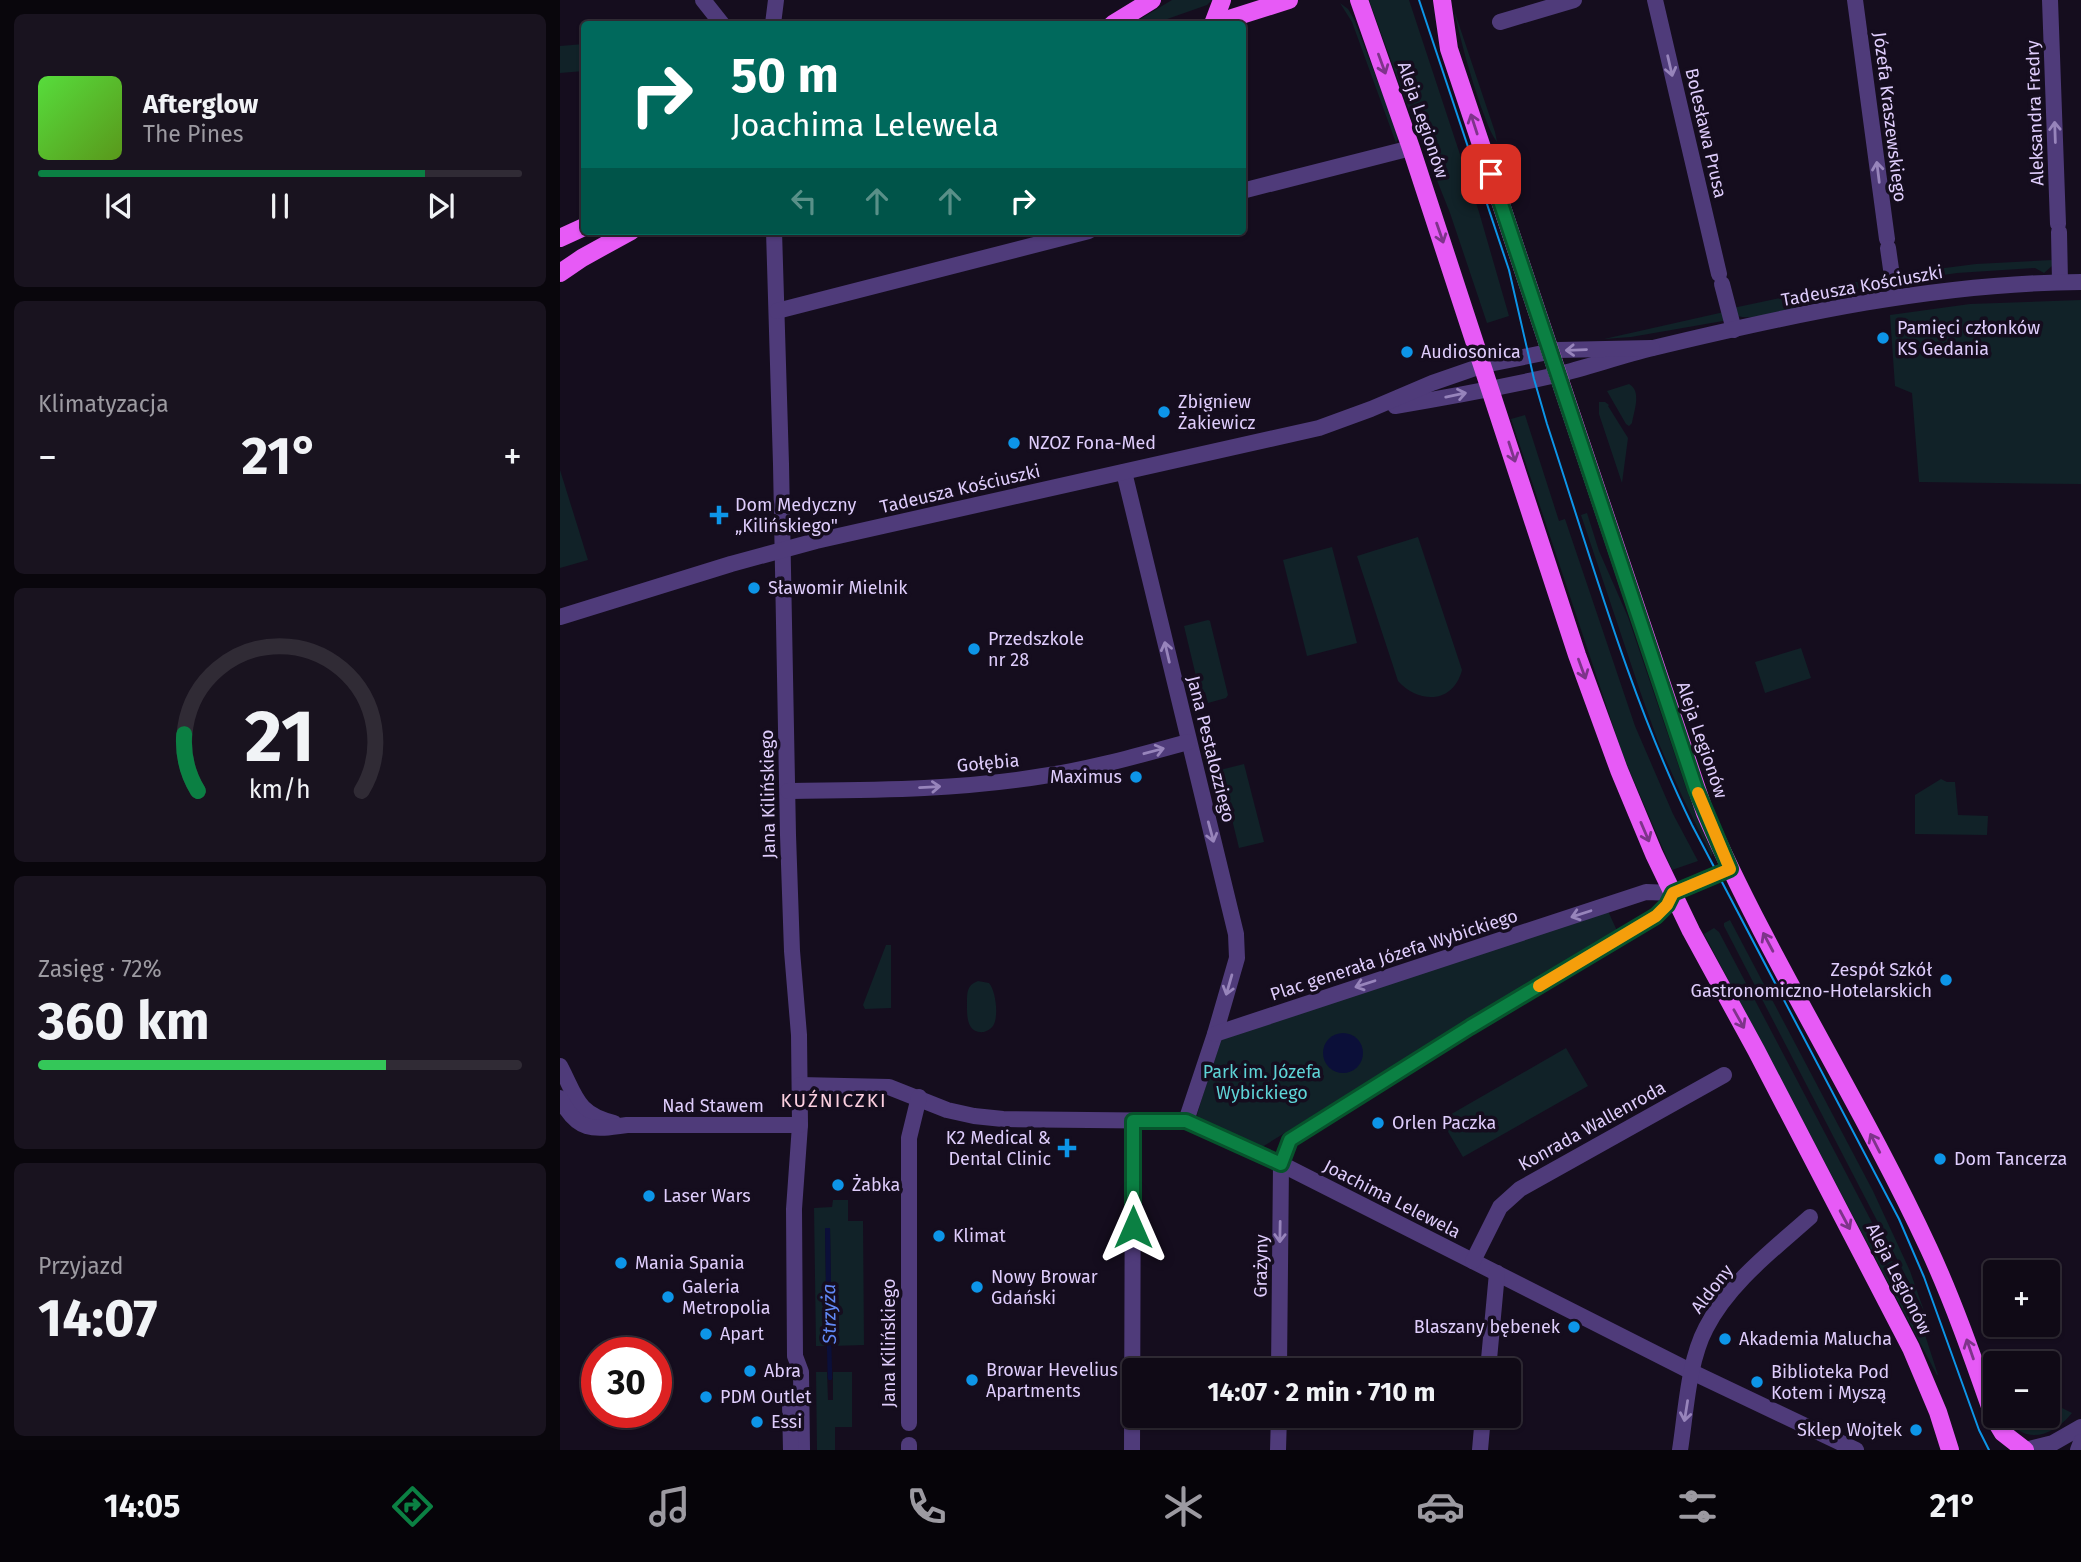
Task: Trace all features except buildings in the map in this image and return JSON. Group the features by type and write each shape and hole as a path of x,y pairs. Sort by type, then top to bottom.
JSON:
{"main road":[{"path":"1118,21 1152,0"},
{"path":"1214,21 1222,0"},
{"path":"1222,21 1289,0"},
{"name":"Aleja Legionów","path":"1359,0 1412,148 1577,655 1614,757 1673,893 1901,1329 1934,1401 1950,1450"},
{"name":"Aleja Legionów","path":"1442,0 1450,49 1696,789 1730,869 1928,1247 1956,1311 1994,1418 2003,1433 2024,1450"},
{"path":"560,238 581,228"},
{"path":"560,273 624,235"}],"street":[{"path":"703,0 720,21"},
{"path":"773,21 776,0"},
{"path":"1500,22 1574,0"},
{"name":"Bolesława Prusa","path":"1655,0 1734,330"},
{"name":"Józefa Kraszewskiego","path":"1855,0 1895,297"},
{"name":"Aleksandra Fredry","path":"2050,0 2060,282"},
{"path":"1246,190 1412,148"},
{"name":"Jana Kilińskiego","path":"774,235 792,951 800,1085 794,1209 795,1356 790,1372 791,1450"},
{"path":"776,311 1073,235"},
{"name":"Tadeusza Kościuszki","path":"1371,410 1557,374 1652,348 1895,297 2001,285 2081,282"},
{"name":"Tadeusza Kościuszki","path":"560,617 783,550 1319,428 1484,365 1550,352 1652,348"},
{"name":"Jana Pestalozziego","path":"1124,472 1236,934 1237,958 1214,1034"},
{"name":"Gołębia","path":"788,791 999,782 1111,762 1188,742"},
{"name":"Plac generała Józefa Wybickiego","path":"1214,1034 1646,892 1673,893 1730,869"},
{"name":"Plac generała Józefa Wybickiego","path":"1281,1164 1290,1140 1470,1027 1656,916 1667,905 1673,893"},
{"path":"1186,1121 1214,1034"},
{"name":"Nad Stawem","path":"560,1066 582,1108 599,1119 627,1125"},
{"name":"Konrada Wallenroda","path":"1473,1261 1500,1207 1520,1189 1724,1075"},
{"name":"Joachima Lelewela","path":"800,1085 880,1085 898,1089 947,1110 986,1118 1186,1121 1281,1164 1692,1372 1856,1450"},
{"name":"Jana Kilińskiego","path":"909,1423 909,1138 919,1097"},
{"name":"Nad Stawem","path":"560,1098 575,1121 586,1127 600,1129 627,1125 800,1125"},
{"path":"1132,1358 1133,1121"},
{"name":"Grażyny","path":"1279,1358 1281,1164"},
{"name":"Aldony","path":"1680,1450 1692,1372 1705,1329 1720,1305 1764,1258 1810,1217"},
{"path":"1489,1358 1497,1273"},
{"name":"Jana Kilińskiego","path":"795,1356 801,1372 802,1450"},
{"path":"2024,1450 2053,1443 2081,1427"},
{"path":"1132,1428 1132,1450"},
{"path":"1278,1450 1279,1428"},
{"path":"1480,1450 1482,1428"},
{"path":"2077,1450 2081,1442"}],"green space":[{"path":"1172,0 1212,0 1207,5 1162,21 1137,21"},
{"path":"1369,0 1409,0 1479,212 1509,316 1487,323 1450,213"},
{"path":"1340,3 1354,19 1394,124 1398,139 1396,143 1352,22"},
{"path":"1454,10 1495,132 1497,142 1477,95"},
{"path":"581,44 581,71 560,73 560,46"},
{"path":"2053,260 2052,266 2044,273 2035,268 1957,273 1916,279 1911,285 1900,283 1898,274 1976,264"},
{"path":"1885,276 1885,284 1878,289 1871,286 1804,300 1800,307 1768,315 1737,316 1733,308"},
{"path":"2081,300 2081,484 1919,482 1912,393 1895,386 1890,315 1970,304"},
{"path":"1724,312 1726,318 1723,321 1604,339"},
{"path":"1629,384 1636,396 1632,423 1629,426 1607,391"},
{"path":"1599,402 1609,405 1628,438 1622,483 1599,414"},
{"path":"1525,415 1559,521 1565,519 1635,726 1673,814 1698,861 1672,870 1622,753 1511,419"},
{"path":"560,470 588,560 560,568"},
{"path":"1587,513 1599,551 1628,617 1687,791 1713,851 1712,857 1659,744 1581,515"},
{"path":"1418,537 1462,670 1451,689 1434,697 1416,694 1398,681 1357,556"},
{"path":"1332,547 1357,643 1307,656 1283,560"},
{"path":"1208,620 1228,695 1208,703 1205,692 1200,693 1184,626"},
{"path":"1801,648 1811,678 1765,693 1755,662"},
{"path":"1244,764 1264,842 1239,848 1220,770"},
{"path":"1941,779 1955,782 1958,815 1988,816 1987,835 1915,834 1915,795"},
{"name":"Park im. Józefa Wybickiego","path":"1608,911 1618,933 1262,1147 1201,1120 1197,1115 1219,1040"},
{"path":"1730,920 1873,1191 1910,1271 1924,1311 1724,926 1724,923"},
{"path":"1714,928 1719,932 1915,1304 1938,1375 1704,934"},
{"path":"886,945 891,945 891,1008 865,1009 863,1005"},
{"path":"978,981 989,983 996,1004 995,1022 984,1032 974,1030 968,1018 968,989"},
{"path":"1566,1048 1588,1086 1463,1157 1441,1120"},
{"path":"833,1200 848,1200 848,1221 863,1221 864,1345 832,1346 830,1228 825,1229 827,1346 816,1346 814,1208 832,1207"},
{"path":"816,1372 827,1372 828,1400 833,1400 833,1372 852,1372 852,1427 835,1427 835,1450 817,1450"},
{"path":"2060,1407 2072,1413 2060,1424"},
{"path":"2016,1428 2056,1428 2039,1435 2021,1432"}],"water":[{"path":"1343,1033 1357,1039 1363,1053 1357,1067 1343,1073 1329,1067 1323,1053 1329,1039"},
{"path":"825,1228 830,1228 832,1346 827,1346"}],"waterway":[{"name":"Strzyża","path":"829,1341 830,1378"}],"tram line":[{"path":"1419,0 1509,270 1547,424 1630,678 1649,728 1692,825 1899,1219 1924,1277 1979,1430 1989,1450"}],"slow traffic":[{"path":"1539,986 1656,916 1667,905 1673,893 1730,869 1698,793"}],"place":[{"name":"Pamięci członków KS Gedania","path":"1883,338"},
{"name":"Audiosonica","path":"1407,352"},
{"name":"Zbigniew Żakiewicz","path":"1164,412"},
{"name":"NZOZ Fona-Med","path":"1014,443"},
{"name":"Dom Medyczny „Kilińskiego\"","path":"719,515"},
{"name":"Sławomir Mielnik","path":"754,588"},
{"name":"Przedszkole nr 28","path":"974,649"},
{"name":"Maximus","path":"1136,777"},
{"name":"Zespół Szkół Gastronomiczno-Hotelarskich","path":"1946,980"},
{"name":"Orlen Paczka","path":"1378,1123"},
{"name":"K2 Medical & Dental Clinic","path":"1067,1148"},
{"name":"Dom Tancerza","path":"1940,1159"},
{"name":"Żabka","path":"838,1185"},
{"name":"Laser Wars","path":"649,1196"},
{"name":"Klimat","path":"939,1236"},
{"name":"Mania Spania","path":"621,1263"},
{"name":"Nowy Browar Gdański","path":"977,1287"},
{"name":"Galeria Metropolia","path":"668,1297"},
{"name":"Blaszany bębenek","path":"1574,1327"},
{"name":"Apart","path":"706,1334"},
{"name":"Akademia Malucha","path":"1725,1339"},
{"name":"Abra","path":"750,1371"},
{"name":"Browar Hevelius Apartments","path":"972,1380"},
{"name":"Biblioteka Pod Kotem i Myszą","path":"1757,1382"},
{"name":"PDM Outlet","path":"706,1397"},
{"name":"Essi","path":"757,1422"},
{"name":"Sklep Wojtek","path":"1916,1430"}],"district":[{"name":"KUŹNICZKI","path":"834,1100"}],"route":[{"path":"1133,1227 1133,1121 1186,1121 1281,1164 1290,1140 1470,1027 1656,916 1667,905 1673,893 1730,869 1696,789 1491,174"}]}
